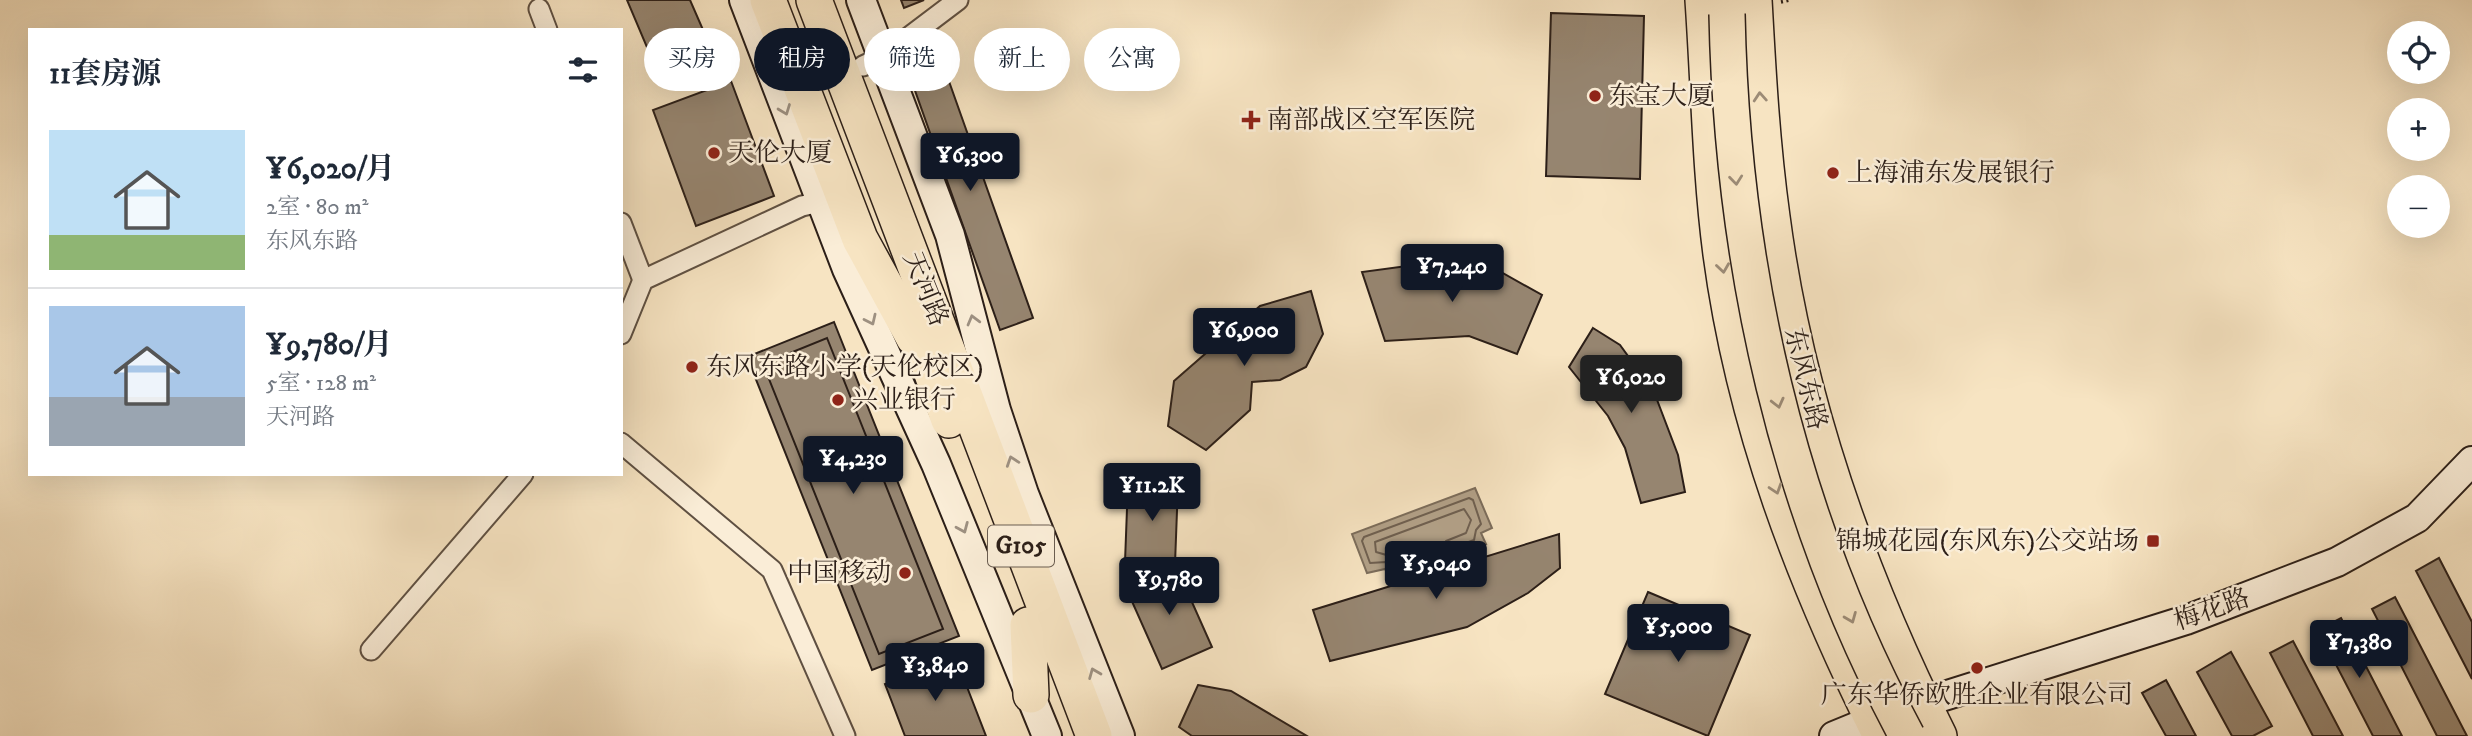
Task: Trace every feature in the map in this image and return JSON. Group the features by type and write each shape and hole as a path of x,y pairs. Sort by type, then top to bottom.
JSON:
{"highway":[{"name":"天河路","path":"792,0 939,357 990,463 1094,736"},
{"name":"天河路","path":"814,0 910,255 939,357 1028,625 1072,736"},
{"name":"G105","path":"837,0 864,46"},
{"name":"东风东路","path":"1755,0 1768,187 1779,265 1813,416 1849,535 1939,736"},
{"name":"G105","path":"751,1 829,191 872,264 939,357"},
{"path":"1711,2 1715,204 1740,358 1763,446 1799,558 1821,611 1877,728"},
{"path":"1711,2 1728,86 1738,198 1765,351 1782,422 1818,534 1857,633 1907,736"},
{"name":"G105","path":"882,91 938,285 939,357"},
{"path":"829,191 847,269"},
{"path":"939,357 996,410"},
{"path":"1028,625 1031,695"}],"main road":[{"path":"861,0 867,28"},
{"path":"886,91 950,236 996,410 1024,494 1120,736"},
{"path":"847,269 936,464 1047,736"},
{"name":"梅花路","path":"1923,703 2186,620 2337,562 2417,518 2472,461"},
{"path":"1834,736 1877,728"}],"street":[{"path":"919,28 958,0"},
{"path":"539,9 546,28"},
{"path":"623,329 643,280 829,191"},
{"path":"623,228 643,280"},
{"path":"623,445 772,570 845,736"},
{"path":"371,650 521,476"}],"water":[{"path":"1475,488 1492,528 1481,533 1486,544 1453,554 1457,563 1419,580 1413,568 1390,578 1385,569 1367,573 1352,534"}],"building":[{"path":"627,0 690,0 702,28 644,28 644,40"},
{"path":"901,0 924,0 904,8"},
{"name":"东宝大厦","path":"1551,13 1644,16 1640,179 1546,176"},
{"name":"天伦大厦","path":"704,91 735,91 774,196 696,226 653,110"},
{"path":"915,91 952,91 1033,318 1000,330"},
{"path":"1422,264 1492,267 1542,295 1517,354 1469,336 1385,341 1362,272"},
{"path":"1311,291 1323,334 1306,367 1280,380 1252,382 1250,410 1206,450 1168,426 1174,381 1260,306"},
{"path":"834,322 959,636 872,670 747,357"},
{"path":"1593,328 1620,345 1654,392 1678,455 1685,492 1641,503 1625,448 1608,416 1569,367"},
{"path":"827,338 943,629 879,654 763,364"},
{"path":"1128,482 1178,484 1175,564 1125,562"},
{"path":"1559,534 1560,568 1528,593 1467,627 1330,661 1313,610"},
{"path":"2439,558 2472,622 2472,679 2416,571"},
{"path":"1175,564 1212,647 1162,669 1126,588"},
{"path":"1648,592 1750,635 1708,736 1605,694"},
{"path":"2395,597 2467,736 2437,736 2372,609"},
{"path":"2341,618 2402,736 2373,736 2318,630"},
{"path":"2293,641 2343,736 2313,736 2270,653"},
{"path":"2231,652 2272,726 2253,736 2232,736 2197,672"},
{"path":"955,656 986,736 905,736 885,684"},
{"path":"2166,680 2196,736 2166,736 2142,693"},
{"path":"1198,685 1231,691 1307,736 1192,736 1179,727"}],"place":[{"name":"东宝大厦","path":"1595,96"},
{"name":"南部战区空军医院","path":"1251,120"},
{"name":"天伦大厦","path":"714,153"},
{"name":"上海浦东发展银行","path":"1833,173"},
{"name":"东风东路小学(天伦校区)","path":"692,367"},
{"name":"兴业银行","path":"838,400"},
{"name":"锦城花园(东风东)公交站场","path":"2153,541"},
{"name":"中国移动","path":"905,573"},
{"name":"广东华侨欧胜企业有限公司","path":"1977,668"}]}
